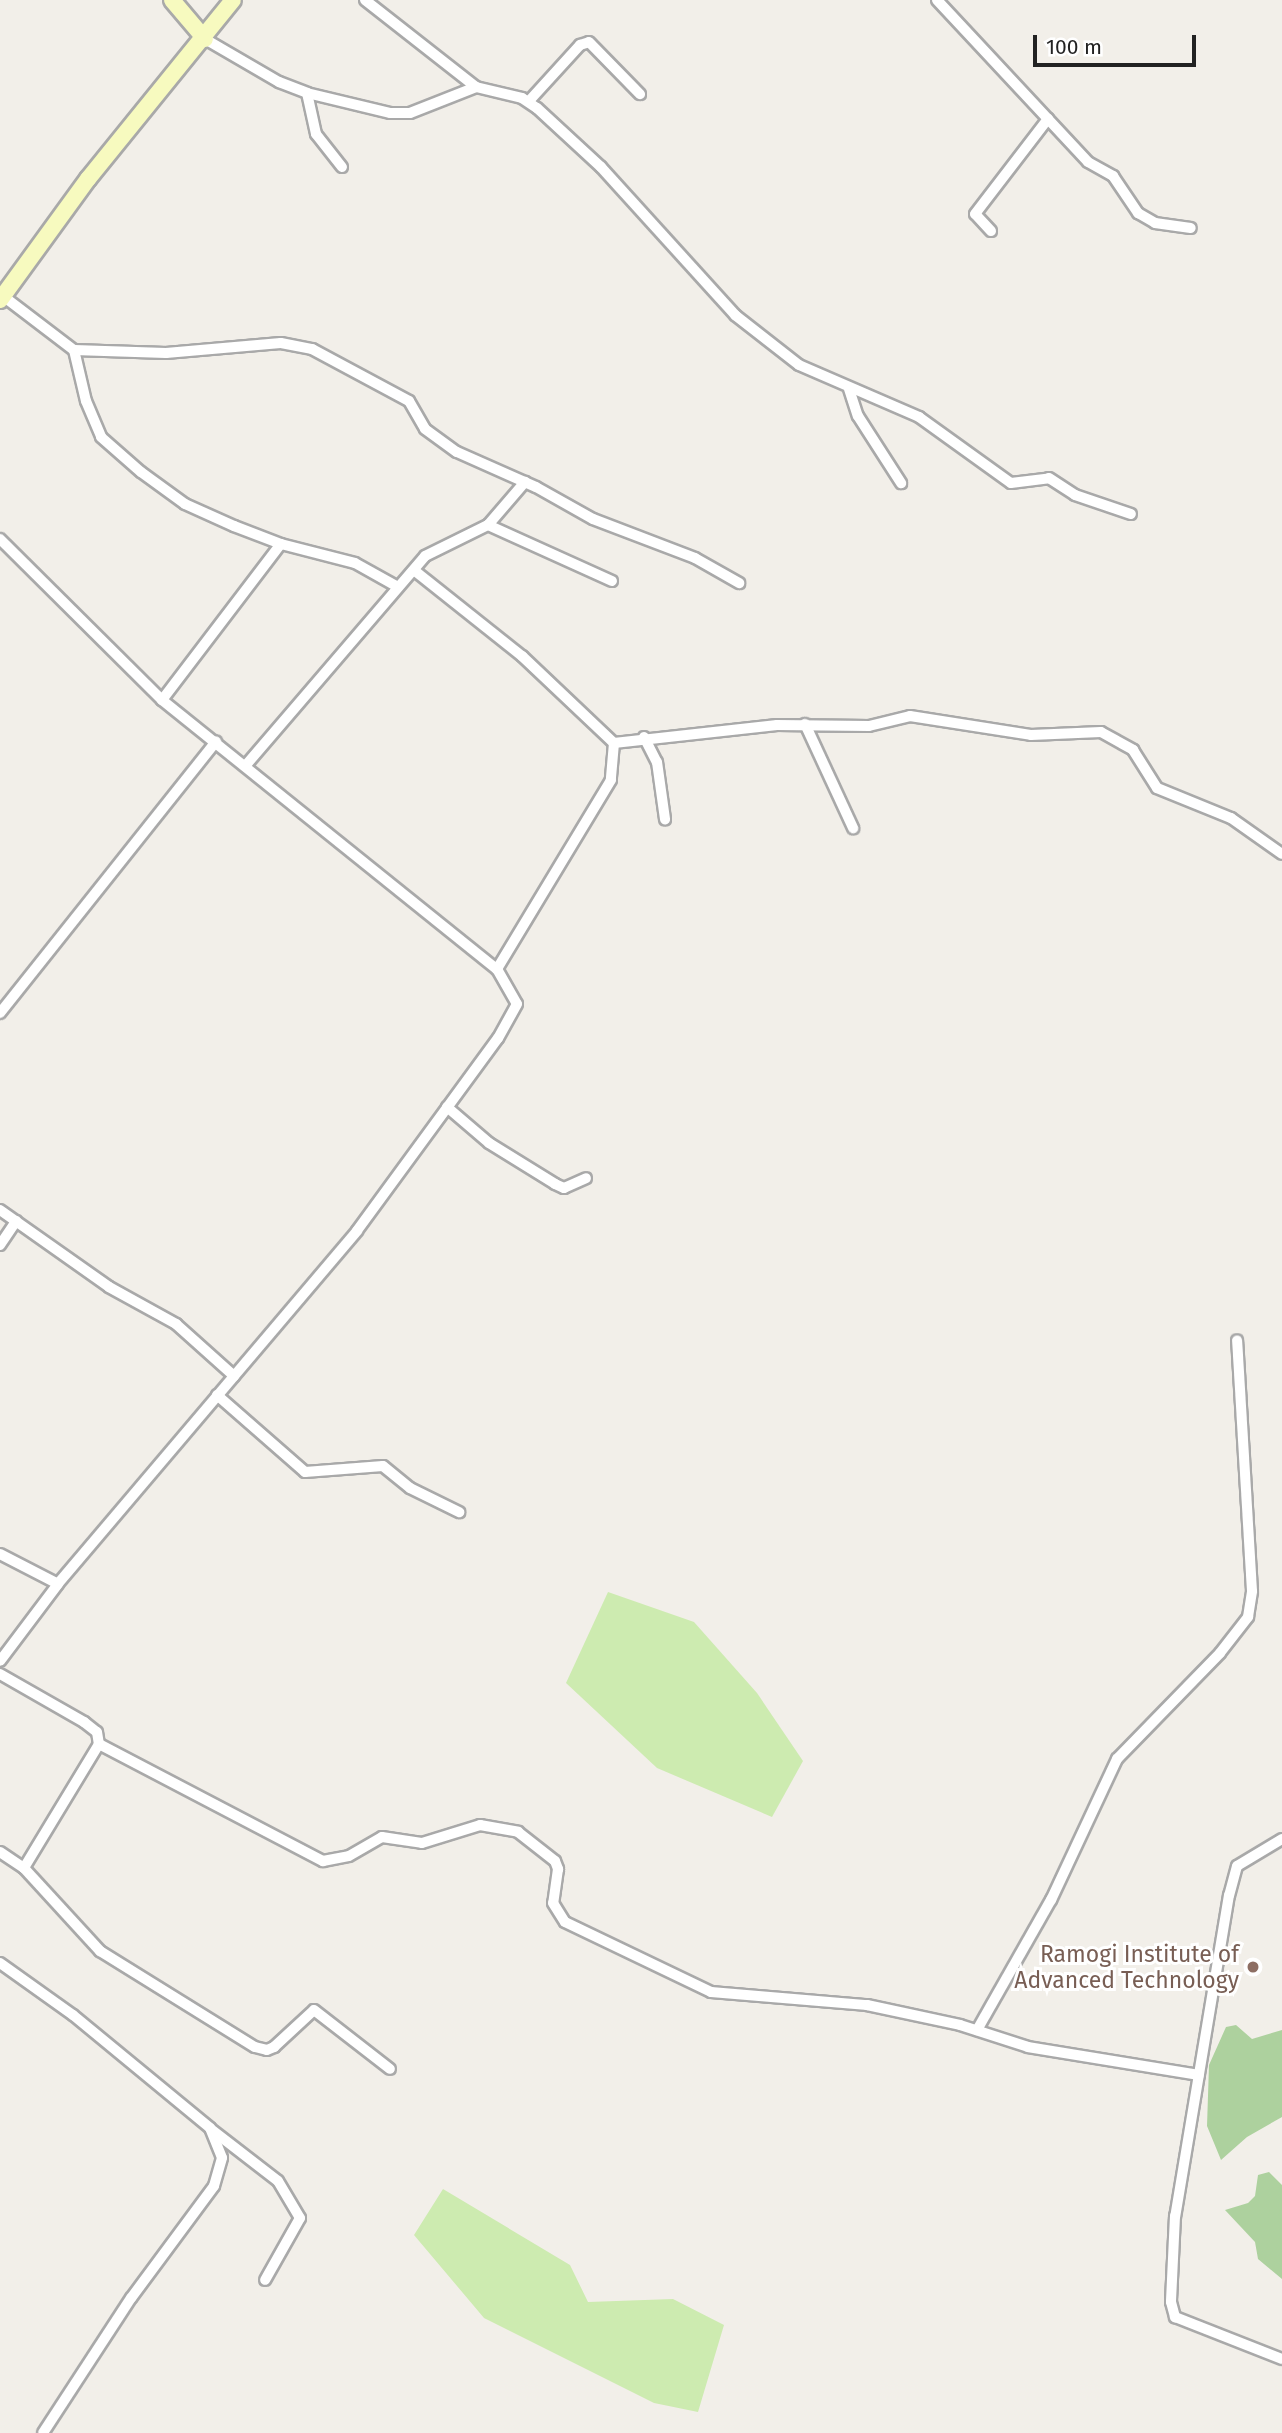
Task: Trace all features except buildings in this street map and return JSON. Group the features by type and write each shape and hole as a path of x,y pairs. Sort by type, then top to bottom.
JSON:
{"main road":[{"path":"172,0 205,38"},
{"path":"2,298 88,179 205,38 233,0"}],"street":[{"path":"365,0 476,88 529,101 601,167 735,315 799,365 849,389 919,417 1011,483 1018,485 1049,478 1075,495 1131,514"},
{"path":"937,0 1088,162 1113,176 1138,213 1154,223 1191,228"},
{"path":"205,38 279,82 307,93 400,113 476,88"},
{"path":"529,101 573,52 589,41 640,94"},
{"path":"307,93 316,134 342,167"},
{"path":"991,231 975,215 1048,118"},
{"path":"2,298 74,350 166,353 281,343 313,349 409,401 425,429 457,452 526,482 593,519 695,558 739,583"},
{"path":"74,350 86,401 111,449 185,504 281,544 355,563 398,587"},
{"path":"849,389 858,416 901,483"},
{"path":"246,765 398,587 415,571 425,556 488,525 526,482"},
{"path":"488,525 611,581"},
{"path":"0,539 162,700 497,969 517,1004 447,1107 357,1231 58,1584 0,1661"},
{"path":"162,700 281,544"},
{"path":"415,571 522,656 614,743"},
{"path":"614,743 644,737 805,724 869,726 910,716 1031,735 1101,732 1133,750 1157,788 1231,818 1282,854"},
{"path":"805,724 853,828"},
{"path":"644,737 657,762 666,819"},
{"path":"0,1013 216,741"},
{"path":"497,969 611,779 614,743"},
{"path":"447,1107 489,1143 555,1184 564,1188 586,1178"},
{"path":"0,1210 109,1287 176,1324 234,1376"},
{"path":"0,1245 16,1221"},
{"path":"977,2031 1051,1900 1117,1759 1220,1653 1248,1617 1252,1591 1237,1340"},
{"path":"217,1395 305,1472 383,1466 410,1488 459,1512"},
{"path":"0,1554 58,1584"},
{"path":"0,1674 84,1722 97,1732 99,1744 24,1868"},
{"path":"99,1744 323,1861 349,1856 382,1837 422,1843 480,1825 517,1832 555,1861 558,1869 553,1903 565,1922 711,1992 867,2004 977,2031 1028,2047 1199,2075"},
{"path":"1282,1839 1235,1869 1175,2216 1172,2313 1282,2360"},
{"path":"0,1852 24,1868 100,1951 255,2047 267,2050 274,2046 314,2010 390,2069"},
{"path":"0,1963 73,2015 278,2181 300,2218 265,2280"},
{"path":"43,2433 131,2298 218,2179 222,2158 210,2128"}],"green space":[{"path":"608,1592 694,1622 757,1693 803,1761 772,1817 657,1768 566,1683"},
{"path":"1236,2025 1252,2039 1282,2030 1282,2117 1247,2137 1221,2160 1207,2126 1209,2065 1226,2027"},
{"path":"1269,2172 1282,2185 1282,2279 1258,2259 1255,2242 1225,2210 1248,2203 1255,2196 1258,2175"},
{"path":"443,2189 570,2265 588,2302 673,2299 724,2325 698,2412 654,2403 484,2318 414,2235"}],"place":[{"name":"Ramogi Institute of Advanced Technology","path":"1253,1967"}]}
